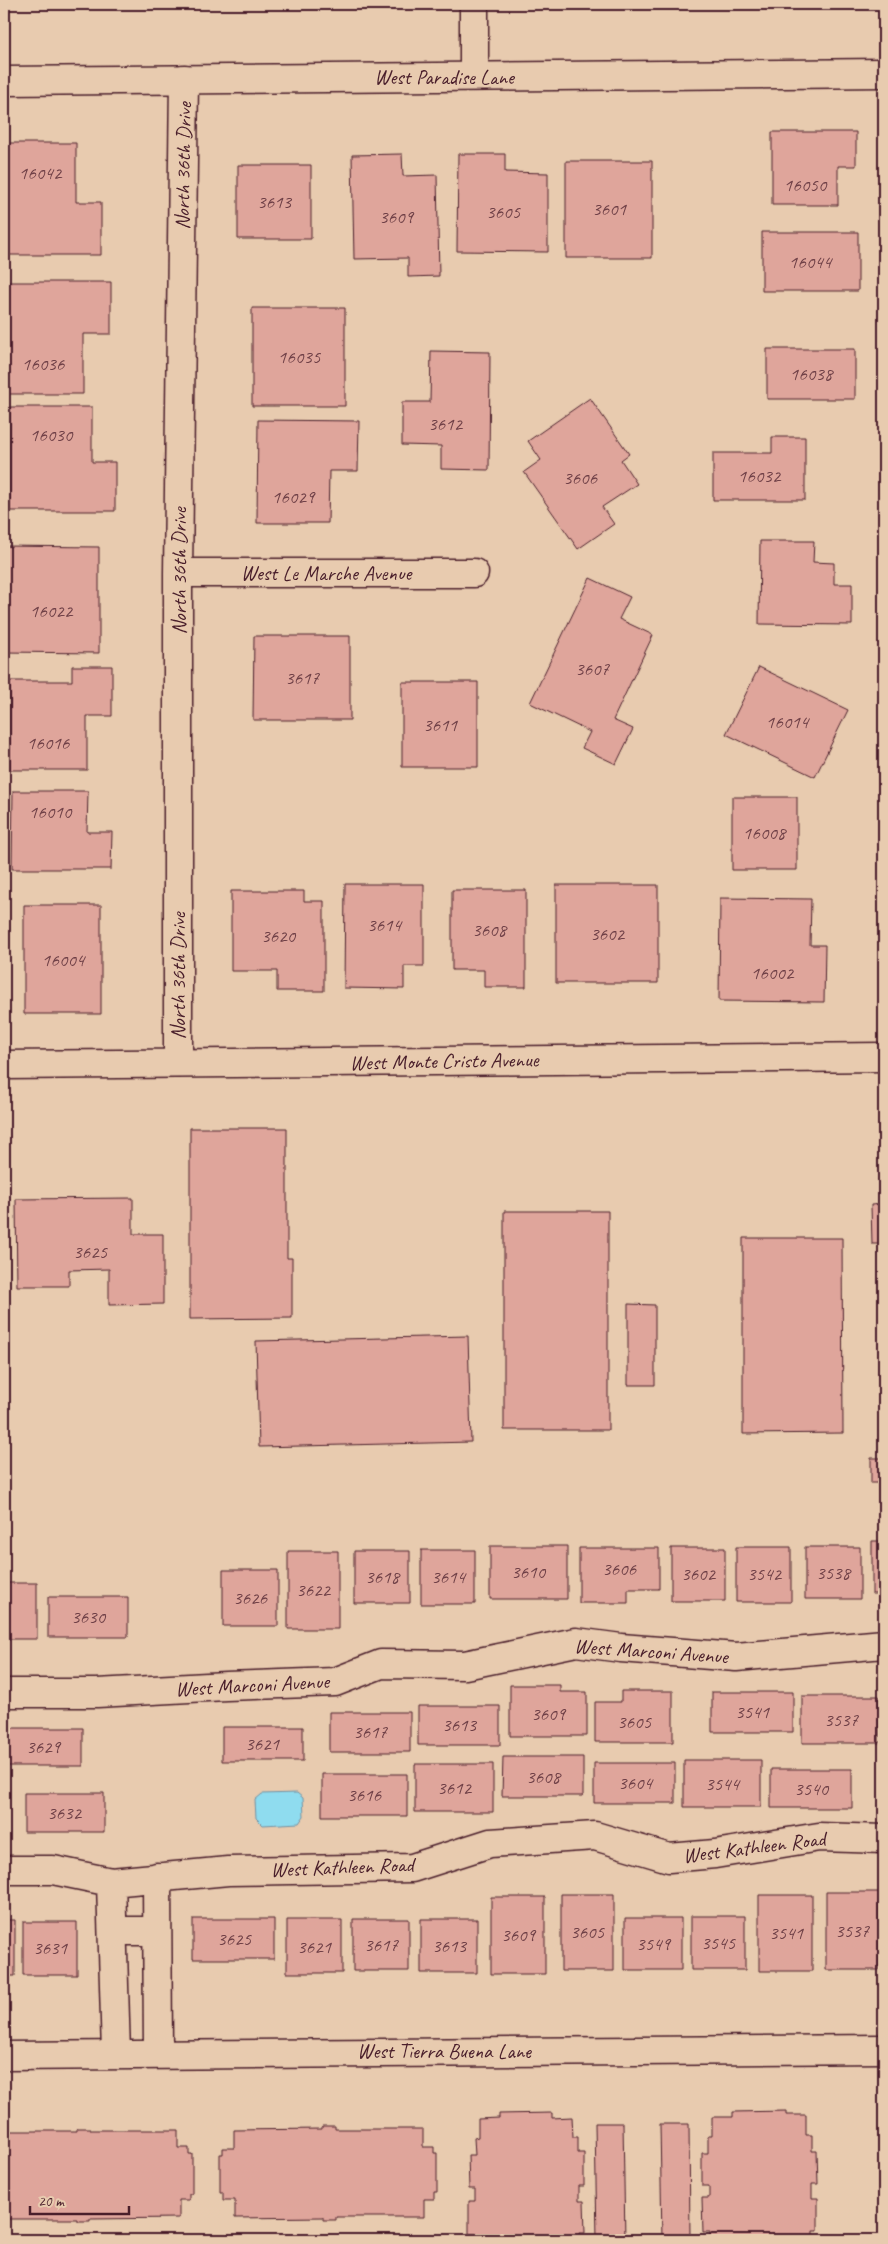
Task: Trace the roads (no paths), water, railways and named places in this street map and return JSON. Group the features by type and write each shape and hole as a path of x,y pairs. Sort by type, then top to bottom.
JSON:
{"street":[{"path":"474,4 474,76"},
{"name":"West Paradise Lane","path":"4,81 884,73"},
{"name":"North 36th Drive","path":"178,1063 178,573 184,79"},
{"name":"West Le Marche Avenue","path":"178,573 474,573"},
{"name":"West Monte Cristo Avenue","path":"4,1065 884,1057"},
{"name":"West Marconi Avenue","path":"4,1692 97,1693 335,1682 381,1664 465,1665 576,1642 621,1648 736,1657 884,1644"},
{"name":"West Kathleen Road","path":"4,1870 54,1870 111,1882 228,1871 412,1868 490,1843 596,1836 668,1858 715,1854 819,1837 884,1839"},
{"path":"157,1877 158,2054"},
{"path":"111,1882 116,2054"},
{"path":"113,1931 157,1931"},
{"name":"West Tierra Buena Lane","path":"4,2056 884,2049"}],"water":[{"path":"297,1793 303,1798 304,1816 299,1823 263,1825 256,1818 255,1800 262,1794"}]}
